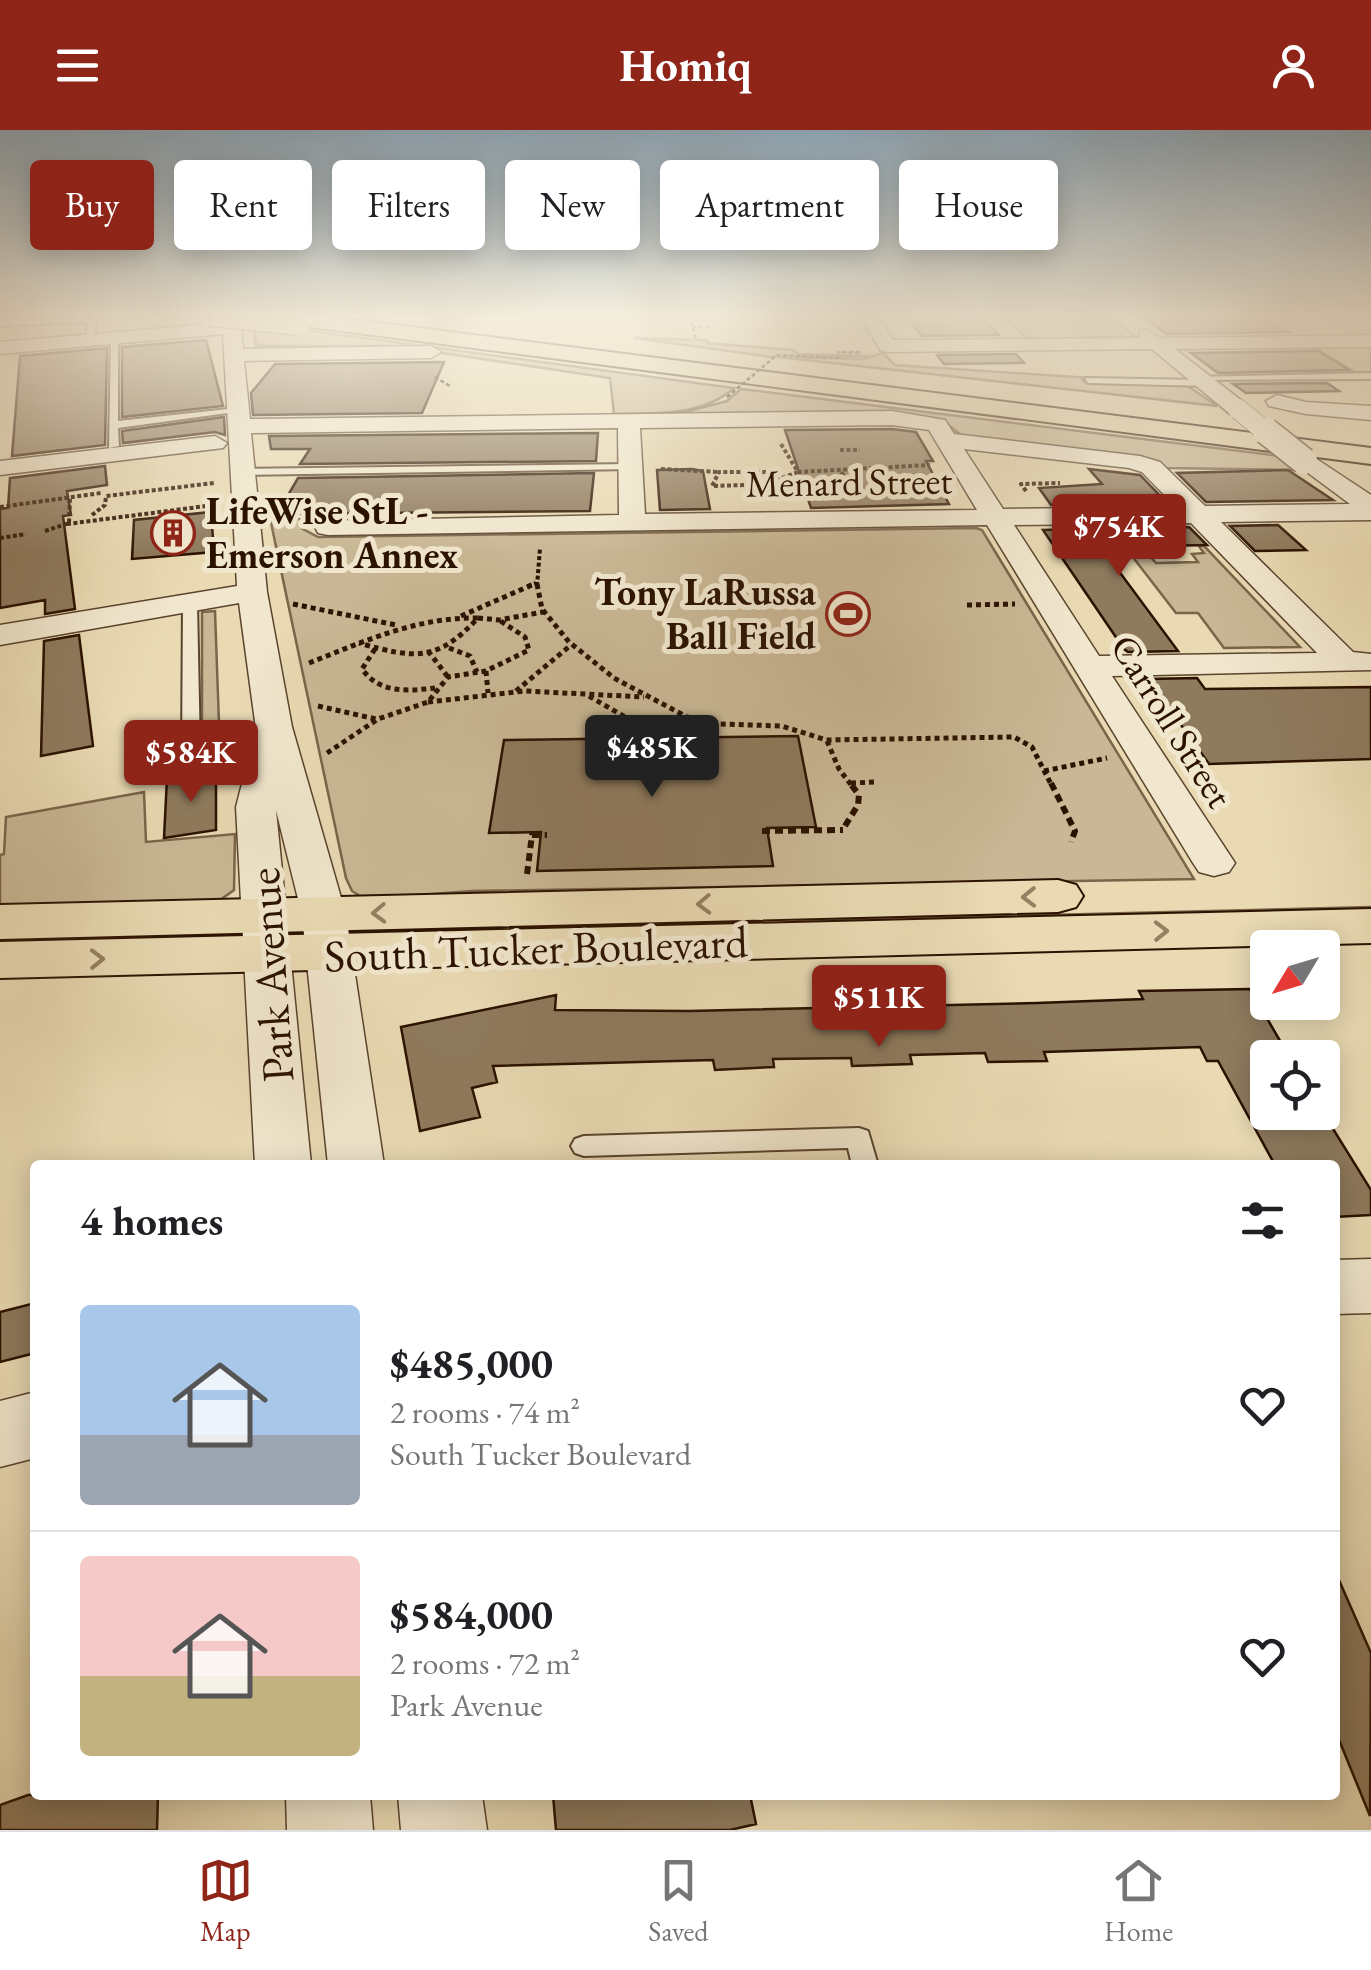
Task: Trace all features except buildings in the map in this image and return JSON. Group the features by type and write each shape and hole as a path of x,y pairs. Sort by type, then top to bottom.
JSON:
{"main road":[{"path":"984,394 1369,435"},
{"path":"1021,394 1369,435"},
{"name":"South Tucker Boulevard","path":"326,934 1371,891"},
{"name":"South Tucker Boulevard","path":"0,922 268,935 1371,926"},
{"name":"South Tucker Boulevard","path":"0,960 268,935"}],"street":[{"name":"Park Avenue","path":"232,394 229,477 252,592 270,740 326,934 355,1160"},
{"path":"1221,394 1371,510"},
{"path":"1277,401 1306,408 1369,435"},
{"path":"0,468 230,427 892,418 938,443 1132,461 1151,467 1358,662"},
{"path":"629,422 632,522"},
{"name":"Carroll Street","path":"938,443 994,518 1214,863"},
{"path":"0,447 29,447 21,453 0,456"},
{"name":"Menard Street","path":"328,528 1371,510"},
{"path":"0,635 252,592"},
{"path":"1090,666 1358,662"},
{"name":"Park Avenue","path":"270,740 256,807 283,1160"},
{"path":"1340,1287 1371,1286"},
{"path":"0,1434 30,1426"},
{"path":"328,1800 330,1830"},
{"path":"441,1800 444,1830"}],"lane":[{"path":"113,446 114,394"},
{"path":"114,424 230,427"},
{"path":"229,477 630,467"},
{"path":"190,602 190,754 211,760 270,740"},
{"path":"584,1146 859,1138 864,1160"}],"path":[{"path":"727,398 731,394"},
{"path":"778,434 798,472"},
{"path":"717,479 765,484 798,472 839,472 938,443"},
{"path":"840,450 860,450"},
{"path":"659,469 738,474 793,468"},
{"path":"786,474 793,468"},
{"path":"765,470 789,488 814,488 843,480 862,484 860,491"},
{"path":"719,472 712,486 728,482"},
{"path":"839,472 843,480"},
{"path":"710,490 738,474"},
{"path":"92,518 105,504 106,496 229,477"},
{"path":"0,507 101,493"},
{"path":"67,524 72,516 70,497"},
{"path":"45,530 92,518 216,505"},
{"path":"72,516 92,518"},
{"path":"0,538 26,534"},
{"path":"544,539 536,583 543,612 571,645 645,697 692,719 788,727 814,732 826,740 839,770 859,795 858,806 844,828 762,831"},
{"path":"309,663 398,626 460,616 536,583"},
{"path":"294,604 398,626"},
{"path":"967,605 1020,604"},
{"path":"460,616 499,620 543,612"},
{"path":"448,648 478,618"},
{"path":"428,702 448,677 486,671 530,650 525,637 499,620"},
{"path":"359,643 376,648 428,651 448,648 470,656 477,672"},
{"path":"515,692 571,645"},
{"path":"376,648 362,669 374,684 396,690 436,688"},
{"path":"428,651 448,677"},
{"path":"486,671 488,694"},
{"path":"328,754 378,719 428,702 515,692 645,697"},
{"path":"584,693 661,738"},
{"path":"318,706 378,719"},
{"path":"826,740 1000,735 1032,747 1074,830 1071,842"},
{"path":"1044,770 1112,758"},
{"path":"1037,781 1049,780"},
{"path":"850,783 875,782"},
{"path":"526,886 532,836 547,836"}],"shaded area":[{"path":"612,394 725,394 692,409 614,414"},
{"path":"735,394 784,394 1280,456 1299,470 1163,468 961,435 947,424 678,414 727,401"},
{"path":"1112,394 1200,394 1217,406"},
{"path":"270,518 318,520 303,529 318,537 982,530 1194,879 472,891 365,899 352,891 346,878"},
{"path":"1198,545 1204,546 1300,647 1224,648 1198,613 1176,613 1132,556 1148,554 1156,563 1198,562 1192,554 1204,553"},
{"path":"215,611 220,752 206,750 202,740 202,612"},
{"path":"144,792 146,842 235,834 234,890 220,900 0,908 0,855 4,854 6,817"},
{"path":"1371,907 1371,915 746,926 801,921"}],"place":[{"name":"LifeWise StL - Emerson Annex","path":"173,533"},
{"name":"Tony LaRussa Ball Field","path":"848,614"}]}
